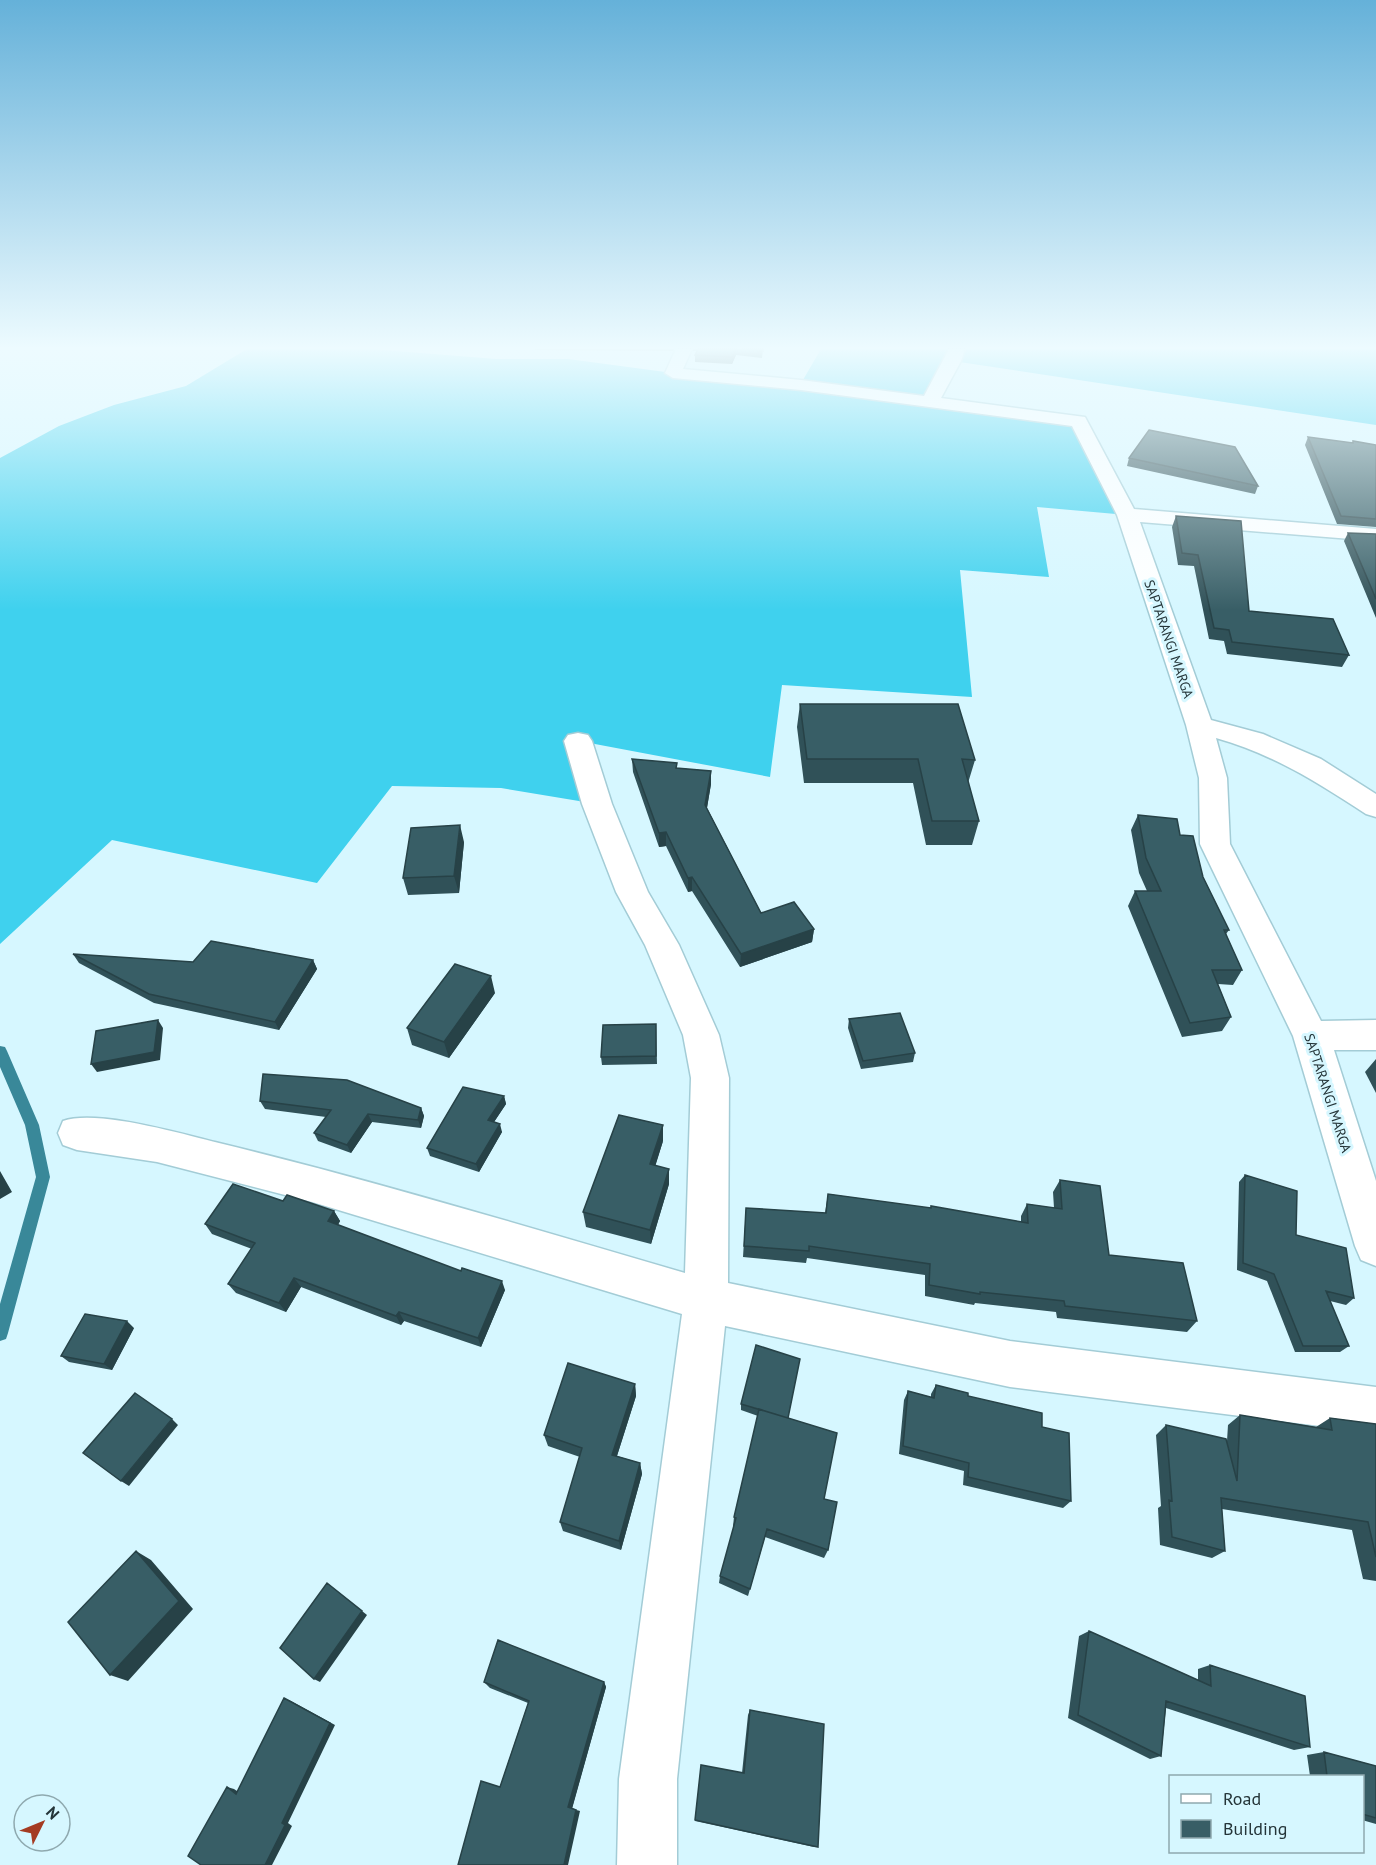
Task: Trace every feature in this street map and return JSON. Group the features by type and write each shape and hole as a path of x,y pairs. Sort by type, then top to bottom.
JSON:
{"street":[{"name":"SAPTARANGI MARGA","path":"1087,436 1127,515 1199,725 1213,778 1215,844 1311,1036 1376,1246"},
{"path":"1127,515 1376,535"},
{"path":"1199,725 1253,740 1311,765 1376,807"},
{"path":"578,741 597,804 632,892 662,945 701,1035 710,1078 706,1300 648,1779 647,1865"},
{"path":"1311,1036 1376,1035"},
{"path":"77,1133 157,1146 312,1184 706,1300 1010,1364 1376,1410"}],"shaded area":[{"path":"41,436 1087,436 1127,515 1037,507 1049,577 960,570 972,697 782,685 770,777 579,741 597,804 501,788 392,786 317,883 112,840 0,944 0,458"}],"building":[{"path":"1145,436 1180,436 1235,447 1258,486 1129,458"},
{"path":"1308,437 1376,445 1376,519 1341,516"},
{"path":"1176,516 1241,521 1249,611 1333,619 1349,655 1232,642 1229,630 1214,628 1198,555 1182,553"},
{"path":"1348,533 1376,534 1376,599"},
{"path":"800,704 958,704 975,760 962,759 979,821 932,821 918,759 807,759"},
{"path":"632,759 677,763 676,768 711,771 705,805 761,913 794,902 814,929 741,954 692,877 688,878 666,832 659,833"},
{"path":"1138,815 1177,819 1180,835 1193,836 1203,877 1229,930 1224,930 1242,970 1212,970 1231,1017 1190,1023 1135,891 1161,891 1146,858"},
{"path":"460,825 454,876 403,878 411,828"},
{"path":"211,941 313,960 275,1022 149,994 73,954 193,962"},
{"path":"455,964 491,976 444,1042 407,1028"},
{"path":"900,1013 915,1053 863,1061 849,1019"},
{"path":"158,1020 154,1052 91,1064 96,1031"},
{"path":"656,1024 656,1056 601,1057 603,1025"},
{"path":"263,1074 347,1080 421,1108 418,1120 368,1114 347,1145 314,1133 331,1110 260,1101"},
{"path":"463,1087 504,1096 488,1120 500,1124 476,1164 427,1148"},
{"path":"619,1115 663,1125 650,1164 669,1169 650,1230 583,1212"},
{"path":"1245,1175 1297,1191 1296,1235 1346,1248 1354,1298 1326,1291 1349,1346 1303,1346 1274,1274 1243,1263"},
{"path":"1060,1180 1100,1186 1109,1255 1183,1263 1197,1321 1065,1306 1064,1301 980,1292 980,1294 929,1285 930,1264 809,1246 809,1251 744,1246 746,1208 826,1213 828,1194 931,1208 931,1206 1028,1223 1027,1204 1062,1209"},
{"path":"233,1184 283,1201 287,1195 334,1211 328,1221 461,1271 462,1268 502,1281 478,1338 399,1312 396,1316 294,1278 279,1303 228,1284 255,1243 205,1224"},
{"path":"85,1314 127,1321 104,1364 61,1356"},
{"path":"756,1345 800,1359 788,1418 741,1404"},
{"path":"568,1363 635,1384 612,1455 640,1463 619,1541 560,1522 582,1448 544,1435"},
{"path":"936,1385 968,1393 968,1396 1042,1413 1042,1427 1069,1433 1071,1501 968,1477 969,1463 903,1446 908,1391 934,1398"},
{"path":"135,1393 172,1419 121,1481 83,1453"},
{"path":"759,1409 837,1433 824,1499 837,1502 828,1550 767,1529 750,1589 720,1576 736,1518 734,1517"},
{"path":"1240,1415 1332,1430 1330,1418 1376,1424 1376,1557 1368,1522 1221,1498 1225,1551 1172,1537 1169,1500 1172,1501 1166,1425 1226,1439 1237,1481"},
{"path":"136,1551 179,1601 110,1675 68,1622"},
{"path":"327,1583 362,1611 314,1679 280,1648"},
{"path":"1089,1631 1211,1686 1210,1665 1305,1696 1310,1747 1166,1701 1161,1756 1078,1715"},
{"path":"498,1640 604,1682 568,1807 576,1810 564,1865 458,1865 481,1781 500,1787 529,1701 484,1682"},
{"path":"284,1698 330,1723 282,1823 285,1825 265,1865 201,1865 188,1856 227,1787 236,1794"},
{"path":"750,1710 824,1724 818,1847 695,1820 701,1765 744,1773"},
{"path":"1324,1752 1376,1766 1376,1818 1364,1815 1364,1775 1327,1775"}],"waterway":[{"path":"0,1051 32,1125 43,1177 0,1333"}]}
